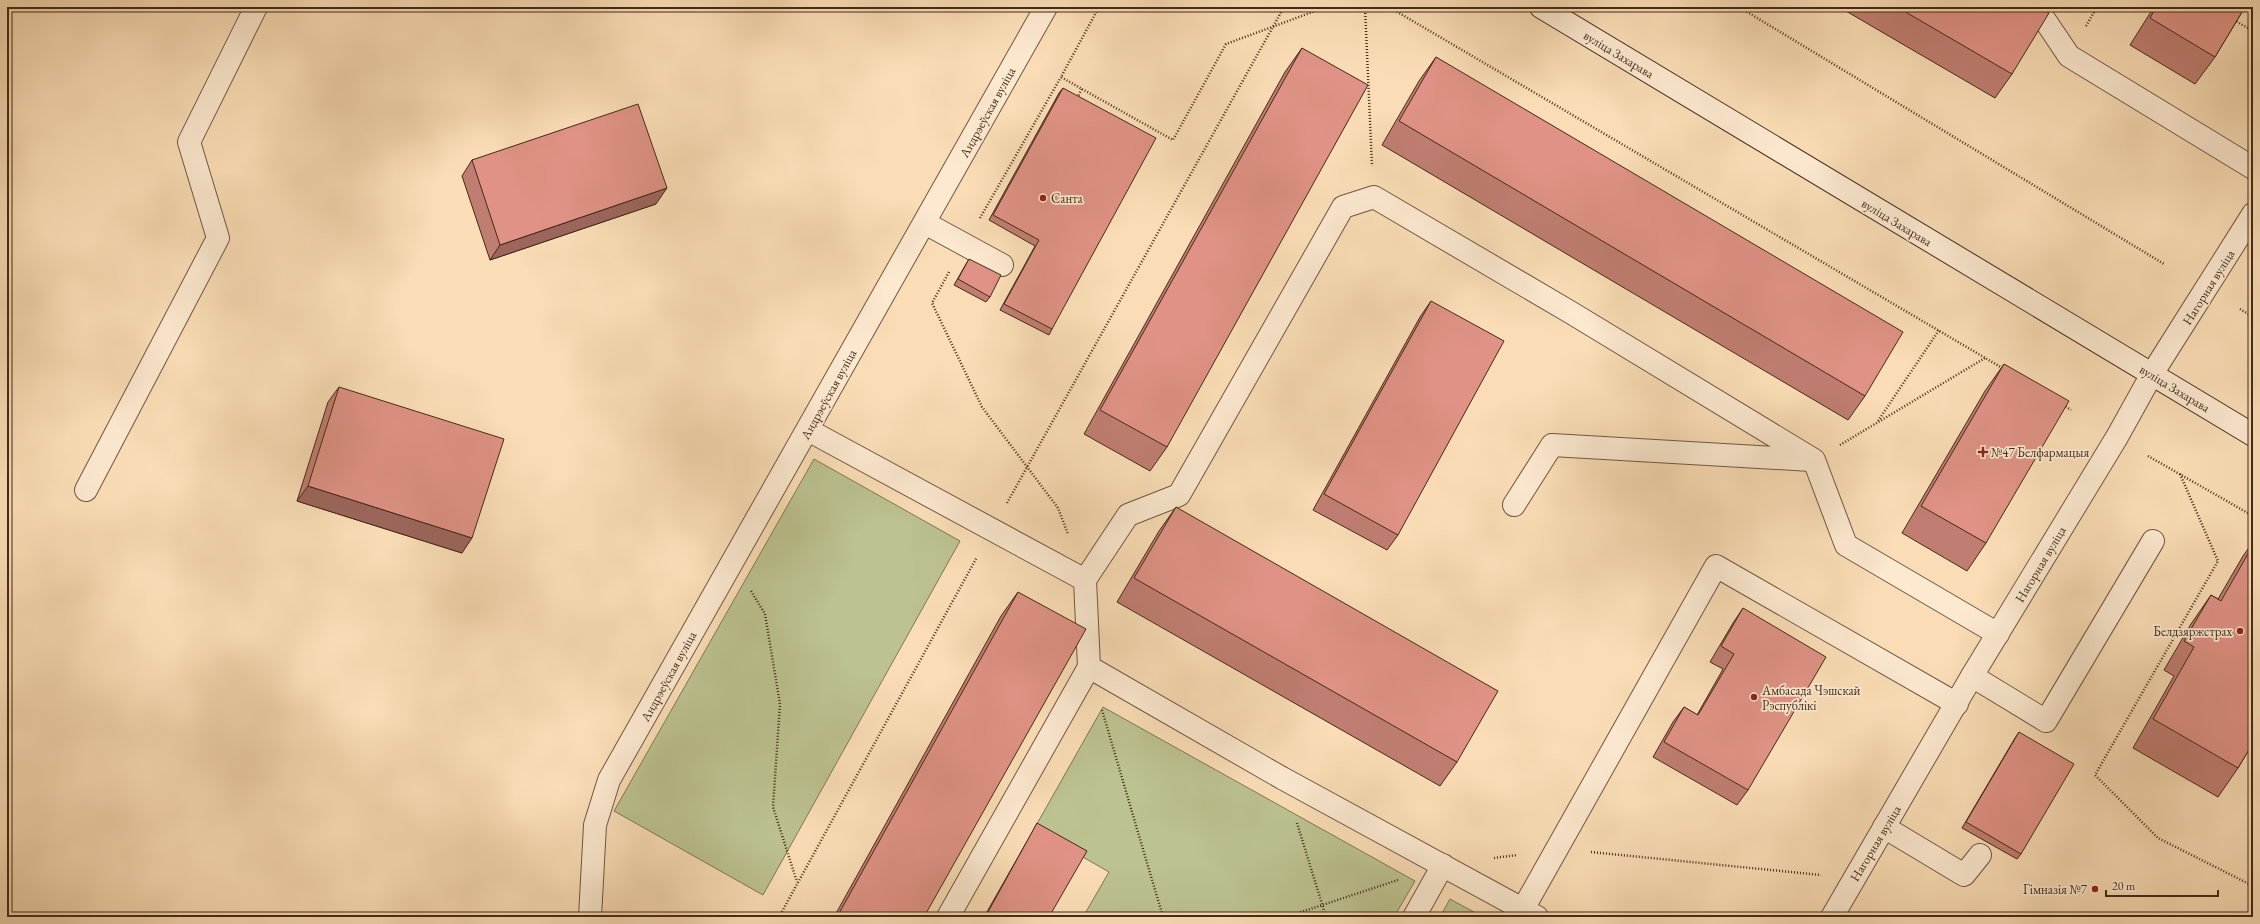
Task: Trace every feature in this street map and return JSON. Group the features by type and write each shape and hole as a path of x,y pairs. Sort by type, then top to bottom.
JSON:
{"street":[{"path":"86,490 218,238 189,142 256,7"},
{"name":"Андрэеўская вуліца","path":"590,917 595,825 609,780 1046,7"},
{"name":"вуліца Захарава","path":"1542,7 2253,435"},
{"path":"2034,9 2069,56 2253,168"},
{"path":"948,917 1089,667 1085,580 1128,515 1178,495 1343,207 1374,196 1570,312 1814,460 1846,545 1998,634"},
{"name":"Нагорная вуліца","path":"1832,917 1972,676 2152,374 2253,214"},
{"path":"925,223 1002,265"},
{"path":"808,430 1085,580"},
{"path":"1514,505 1552,445 1814,460"},
{"path":"1972,676 2046,721 2153,541"},
{"path":"1089,667 1282,778 1530,913 1556,849 1716,566 1957,704"},
{"path":"1884,827 1964,875 1980,855"},
{"path":"1414,917 1443,865"}],"path":[{"path":"1085,580 1058,508 982,407 932,303 1099,7"},
{"path":"779,917 992,530 1284,7"},
{"path":"1060,77 1173,140 1226,44 1326,7"},
{"path":"1365,7 1374,196"},
{"path":"1389,7 2005,370"},
{"path":"1739,7 2164,264"},
{"path":"2234,20 2253,31"},
{"path":"1075,102 1082,89"},
{"path":"2240,309 2253,317"},
{"path":"1876,423 1939,330"},
{"path":"1814,460 1985,358"},
{"path":"2058,402 2071,410"},
{"path":"2148,456 2253,516"},
{"path":"2180,474 2218,561 2095,775 2158,838 2253,886"},
{"path":"733,560 765,614 780,704 773,807 797,883"},
{"path":"1089,667 1163,917"},
{"path":"1282,778 1326,917"},
{"path":"1286,917 1443,865 1556,849 1854,879"}],"green space":[{"path":"814,459 960,541 763,895 614,811"},
{"path":"1103,707 1415,881 1394,917 1083,917 1109,872 1034,829"},
{"path":"1450,899 1483,917 1440,917"}],"building":[{"path":"1897,7 2038,7 2049,13 2012,74"},
{"path":"2156,7 2245,7 2215,57 2150,18"},
{"path":"1302,48 1368,85 1167,447 1100,410"},
{"path":"1436,57 1903,332 1865,396 1399,121"},
{"path":"1063,88 1156,138 1052,329 1004,304 1039,240 993,215"},
{"path":"638,104 667,188 500,245 472,160"},
{"path":"969,259 1001,275 990,297 958,279"},
{"path":"1431,301 1504,341 1398,535 1324,494"},
{"path":"2004,364 2069,401 1986,543 1921,506"},
{"path":"339,387 504,439 472,538 308,486"},
{"path":"1176,507 1498,691 1457,762 1134,578"},
{"path":"2253,545 2253,743 2238,768 2153,719 2194,647 2184,641 2211,595 2221,601"},
{"path":"1018,592 1086,629 924,917 837,917"},
{"name":"Амбасада Чэшскай Рэспублікі","path":"1743,608 1826,657 1748,790 1664,742 1684,707 1698,715 1734,654 1721,646"},
{"path":"2019,732 2074,764 2021,854 1966,822"},
{"path":"1037,823 1087,851 1049,917 996,917 988,912"}],"place":[{"name":"Санта","path":"1043,198"},
{"name":"№47 Белфармацыя","path":"1983,452"},
{"name":"Белдзяржстрах","path":"2240,631"},
{"name":"Амбасада Чэшскай Рэспублікі","path":"1754,697"},
{"name":"Гімназія №7","path":"2095,889"}]}
